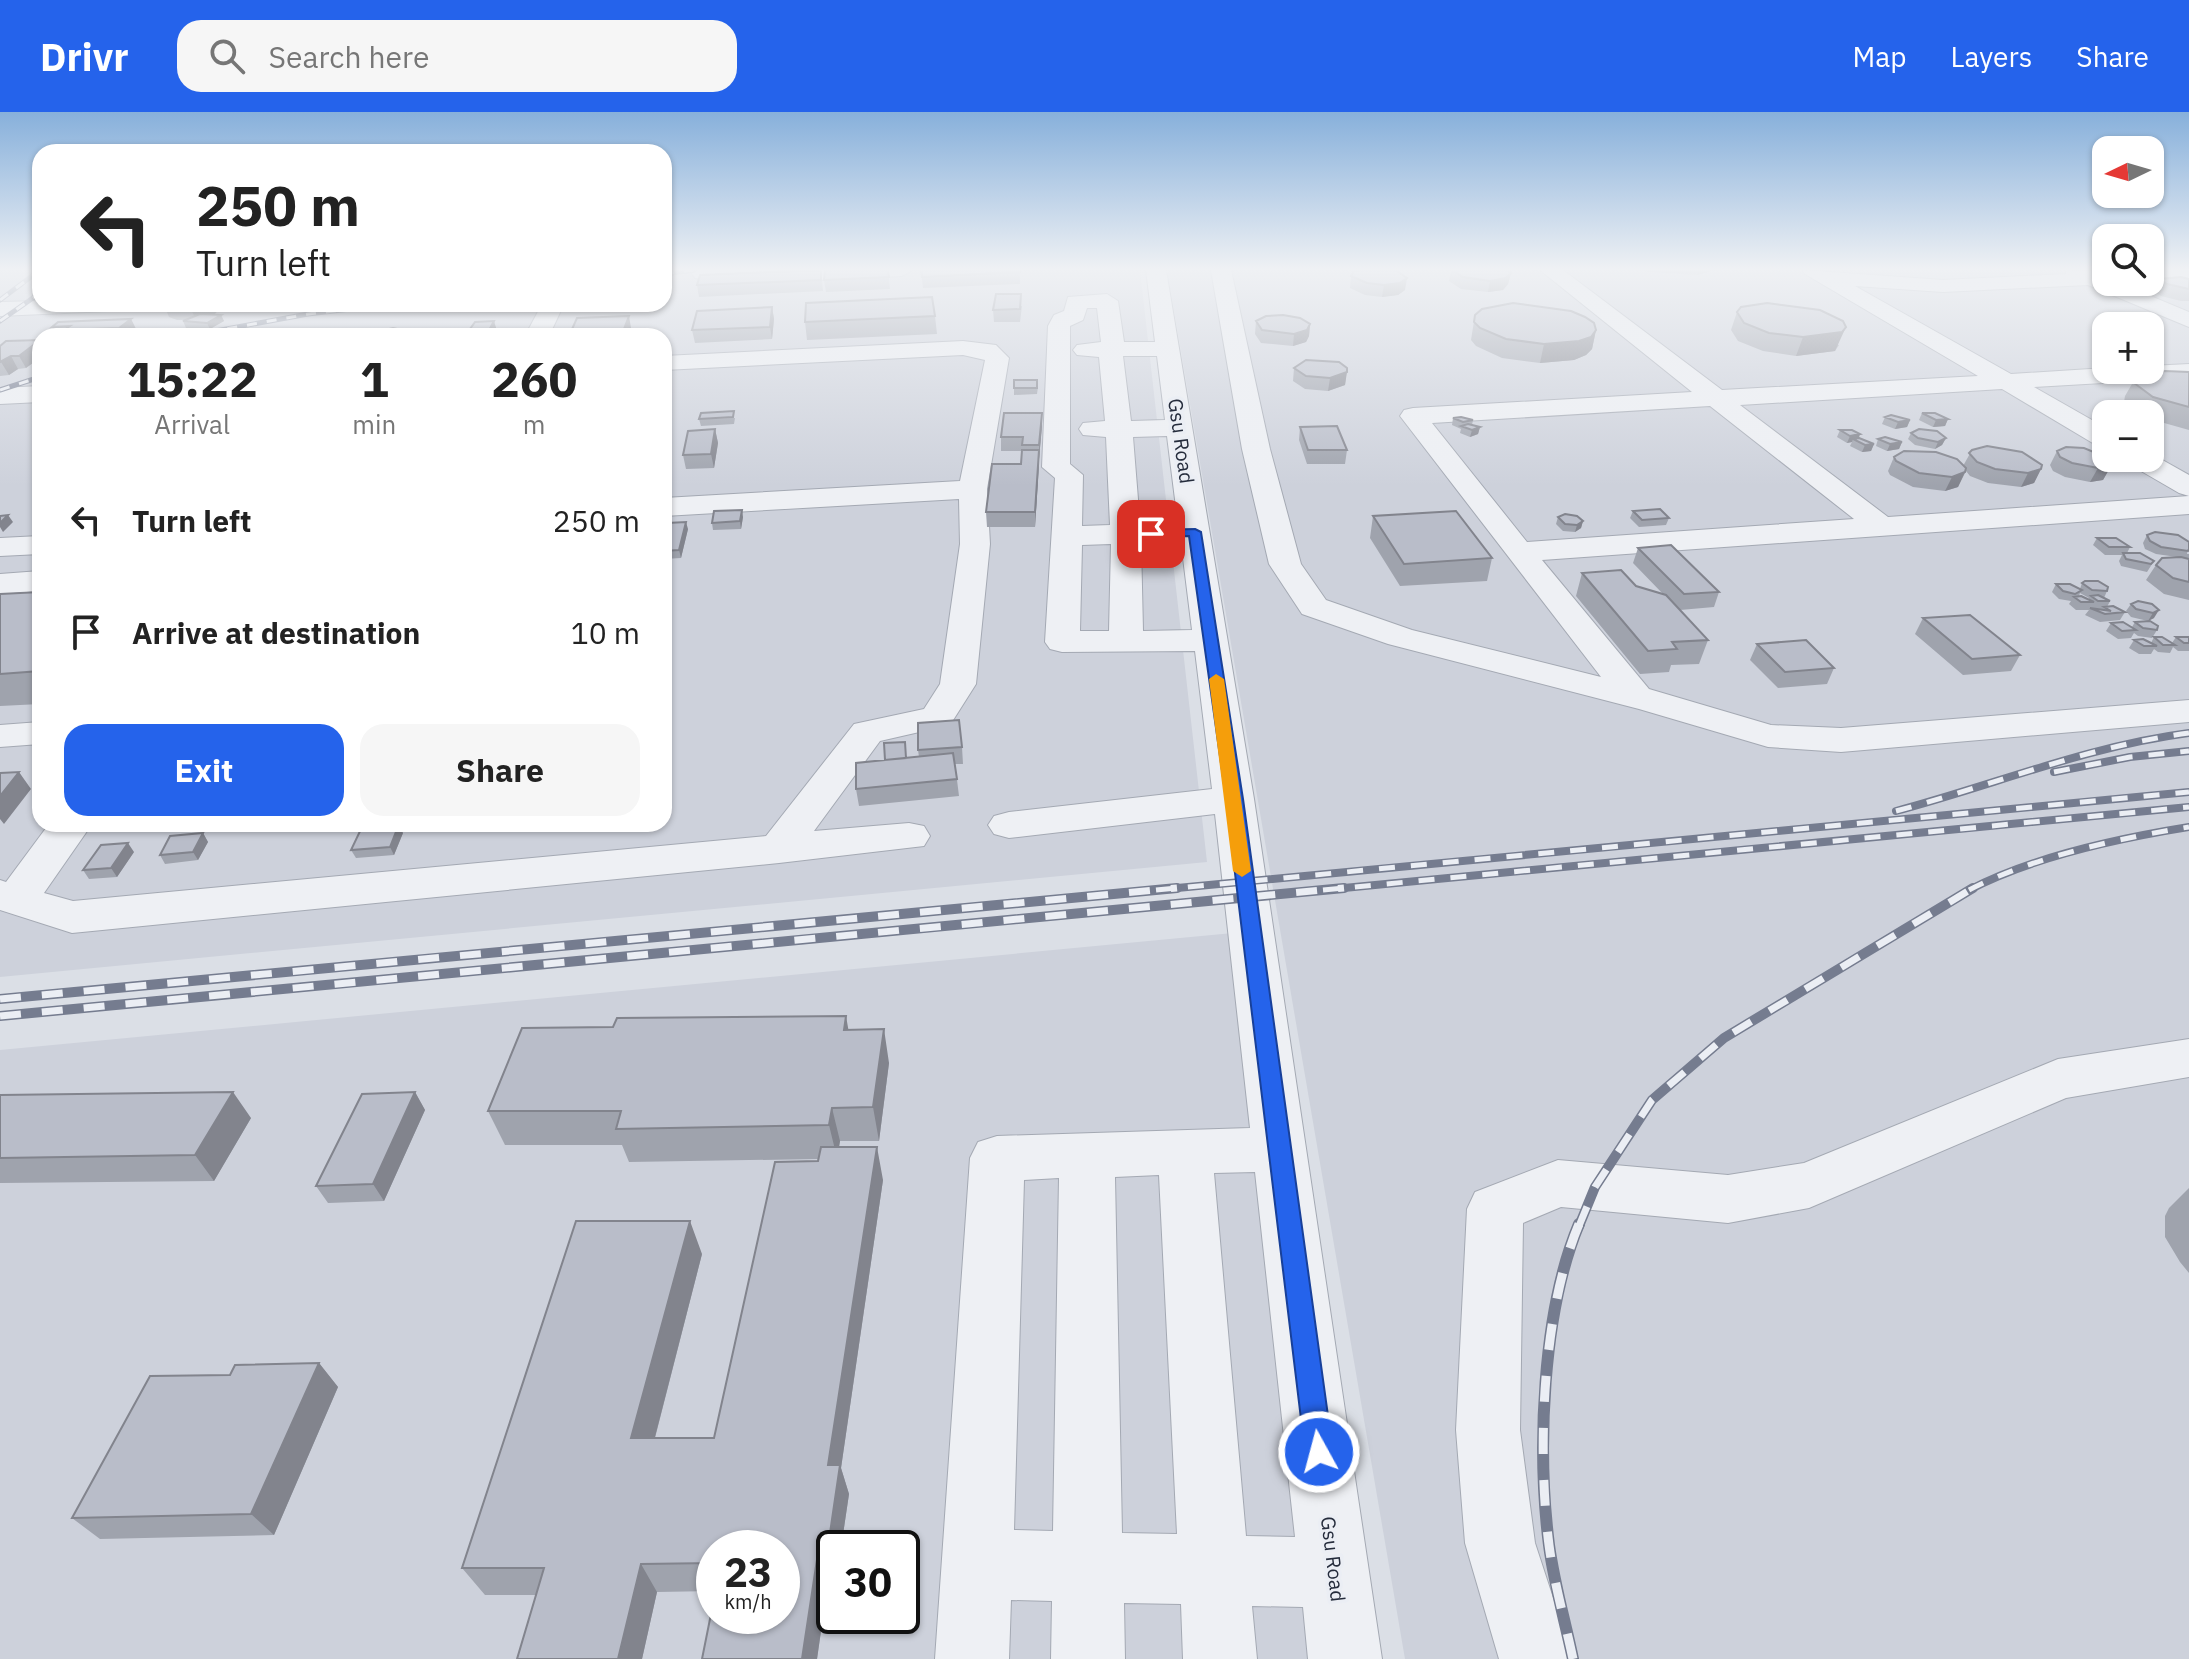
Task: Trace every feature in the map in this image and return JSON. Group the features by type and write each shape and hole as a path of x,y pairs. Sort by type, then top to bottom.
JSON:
{"street":[{"path":"1059,342 1056,467 1069,475 1062,642 1211,640"},
{"path":"1112,342 1110,362 1119,429 1126,534 1126,641"},
{"name":"Gsu Road","path":"1166,342 1234,799 1345,1659"},
{"path":"1235,342 1256,449 1285,564 1314,607 1400,637 1636,697 1768,736 1841,740 2189,711"},
{"path":"1642,342 1881,526"},
{"path":"1937,342 2092,431"},
{"path":"672,363 963,348 988,350 997,358 973,489 975,544 958,684 937,717 867,732 779,849"},
{"path":"1059,351 1167,349"},
{"path":"1636,697 1413,416 2189,371"},
{"path":"0,396 32,394"},
{"path":"1057,429 1179,428"},
{"path":"2163,472 2189,487"},
{"path":"672,507 973,489"},
{"path":"1519,552 2189,505"},
{"path":"1067,536 1195,532"},
{"path":"0,547 32,545"},
{"path":"0,584 32,592"},
{"path":"0,736 32,734"},
{"path":"1009,825 1234,799"},
{"path":"64,832 8,898 72,917 909,836"},
{"path":"1536,1659 1500,1543 1488,1430 1495,1209 1558,1183 1728,1199 1809,1185 2058,1079 2189,1058"},
{"path":"972,1659 997,1158 1280,1149"},
{"path":"1185,1152 1220,1659"},
{"path":"1087,1156 1088,1659"},
{"path":"978,1564 1335,1573"}],"shaded area":[{"path":"0,342 32,342 32,832 672,832 672,342 1148,342 1207,862 0,977"},
{"path":"1179,342 2092,342 2092,384 2164,384 2164,342 2189,342 2189,1659 1405,1659"},
{"path":"1233,933 1325,1659 0,1659 0,1050"}],"building":[{"path":"5,342 32,342 32,346 19,356 11,356 0,362 0,346"},
{"path":"1306,360 1339,362 1347,368 1347,372 1330,378 1306,376 1294,368"},
{"path":"2164,371 2189,372 2189,407 2153,397 2135,384 2164,384"},
{"path":"1014,380 1037,380 1037,388 1014,388"},
{"path":"734,411 733,417 699,419 701,413"},
{"path":"1004,413 1042,413 1039,445 1022,445 1023,437 1001,437"},
{"path":"1922,413 1935,413 1948,419 1936,420"},
{"path":"1891,415 1910,420 1898,422 1885,417"},
{"path":"1453,418 1473,420 1463,422"},
{"path":"1337,426 1347,450 1308,450 1300,427"},
{"path":"1461,426 1480,427 1472,430"},
{"path":"715,429 711,454 683,455 688,431"},
{"path":"1919,429 1937,431 1946,438 1938,442 1918,438 1911,433"},
{"path":"1840,430 1852,430 1860,434 1850,436"},
{"path":"1885,437 1902,442 1890,444 1878,439"},
{"path":"1853,439 1874,444 1865,445"},
{"path":"1987,446 2022,452 2042,465 2041,469 2028,473 1995,469 1977,462 1969,453"},
{"path":"2066,447 2092,451 2092,467 2072,463 2060,457 2057,451"},
{"path":"1022,450 1039,450 1035,512 986,512 992,464 1021,464"},
{"path":"1904,451 1936,452 1957,459 1966,468 1965,472 1952,477 1919,473 1896,461 1894,457"},
{"path":"1660,509 1669,518 1642,520 1633,511"},
{"path":"742,510 740,521 712,523 714,511"},
{"path":"1456,511 1492,558 1404,564 1373,516"},
{"path":"1565,514 1577,516 1583,521 1577,525 1565,524 1558,517"},
{"path":"686,522 679,550 672,550 672,523"},
{"path":"2155,532 2178,535 2189,542 2188,551 2161,547 2150,541 2147,535"},
{"path":"2097,538 2116,538 2130,547 2109,547"},
{"path":"1671,545 1719,592 1684,594 1638,548"},
{"path":"2123,553 2140,553 2154,561 2151,564 2126,559"},
{"path":"2162,558 2189,559 2189,582 2173,578 2156,565"},
{"path":"1621,570 1636,586 1666,595 1708,640 1672,642 1677,649 1648,651 1582,573"},
{"path":"2098,581 2108,587 2107,591 2092,590 2082,583"},
{"path":"2056,584 2070,584 2082,590 2075,594 2063,591"},
{"path":"32,592 32,672 0,674 0,594"},
{"path":"2098,595 2110,601 2098,601 2091,596"},
{"path":"2081,596 2094,602 2081,602 2074,597"},
{"path":"2138,601 2152,604 2159,610 2153,613 2136,609 2131,604"},
{"path":"2113,606 2125,612 2105,614 2090,608 2111,611 2104,607"},
{"path":"1970,615 2020,655 1972,659 1923,618"},
{"path":"2150,621 2158,626 2157,630 2143,628 2135,622"},
{"path":"2123,622 2136,630 2122,631 2111,623"},
{"path":"2154,637 2162,637 2175,645 2163,645"},
{"path":"2176,637 2189,637 2189,643 2184,643"},
{"path":"2143,639 2157,646 2144,646 2134,640"},
{"path":"1806,640 1834,668 1785,672 1757,644"},
{"path":"959,720 962,747 918,750 918,723"},
{"path":"905,742 906,758 885,760 884,743"},
{"path":"953,753 957,779 856,789 856,763"},
{"path":"19,772 0,796 0,773"},
{"path":"360,832 396,832 390,847 351,850"},
{"path":"203,833 193,852 160,855 170,836"},
{"path":"128,843 111,868 83,870 101,845"},
{"path":"846,1016 844,1030 884,1029 873,1107 832,1108 829,1125 616,1129 621,1111 488,1111 522,1028 613,1027 617,1018"},
{"path":"233,1092 195,1155 0,1158 0,1095"},
{"path":"415,1092 373,1184 316,1186 362,1094"},
{"path":"821,1147 877,1147 828,1465 840,1465 830,1530 816,1530 816,1566 802,1659 702,1659 707,1634 800,1634 800,1530 696,1530 696,1563 641,1564 618,1659 517,1659 544,1568 462,1568 576,1221 690,1221 631,1438 714,1438 775,1162 818,1161"},
{"path":"319,1363 251,1514 72,1518 150,1376 230,1375 235,1365"}],"railway":[{"path":"0,390 32,380"},
{"path":"1896,811 2114,747 2189,733"},
{"path":"2054,772 2130,757 2189,751"},
{"path":"1156,890 2189,792"},
{"path":"1323,890 2189,807"},
{"path":"1972,888 2048,858 2189,827"},
{"path":"0,999 1177,888"},
{"path":"1323,890 1344,888"},
{"path":"1579,1226 1595,1187 1652,1100 1724,1038 1972,888"},
{"path":"0,1016 1323,890"},
{"path":"1573,1659 1549,1545 1543,1425 1550,1339 1557,1298 1579,1224"}],"slow traffic":[{"path":"1216,679 1242,871"}],"route":[{"path":"1151,534 1195,532 1234,799 1319,1452"}]}
